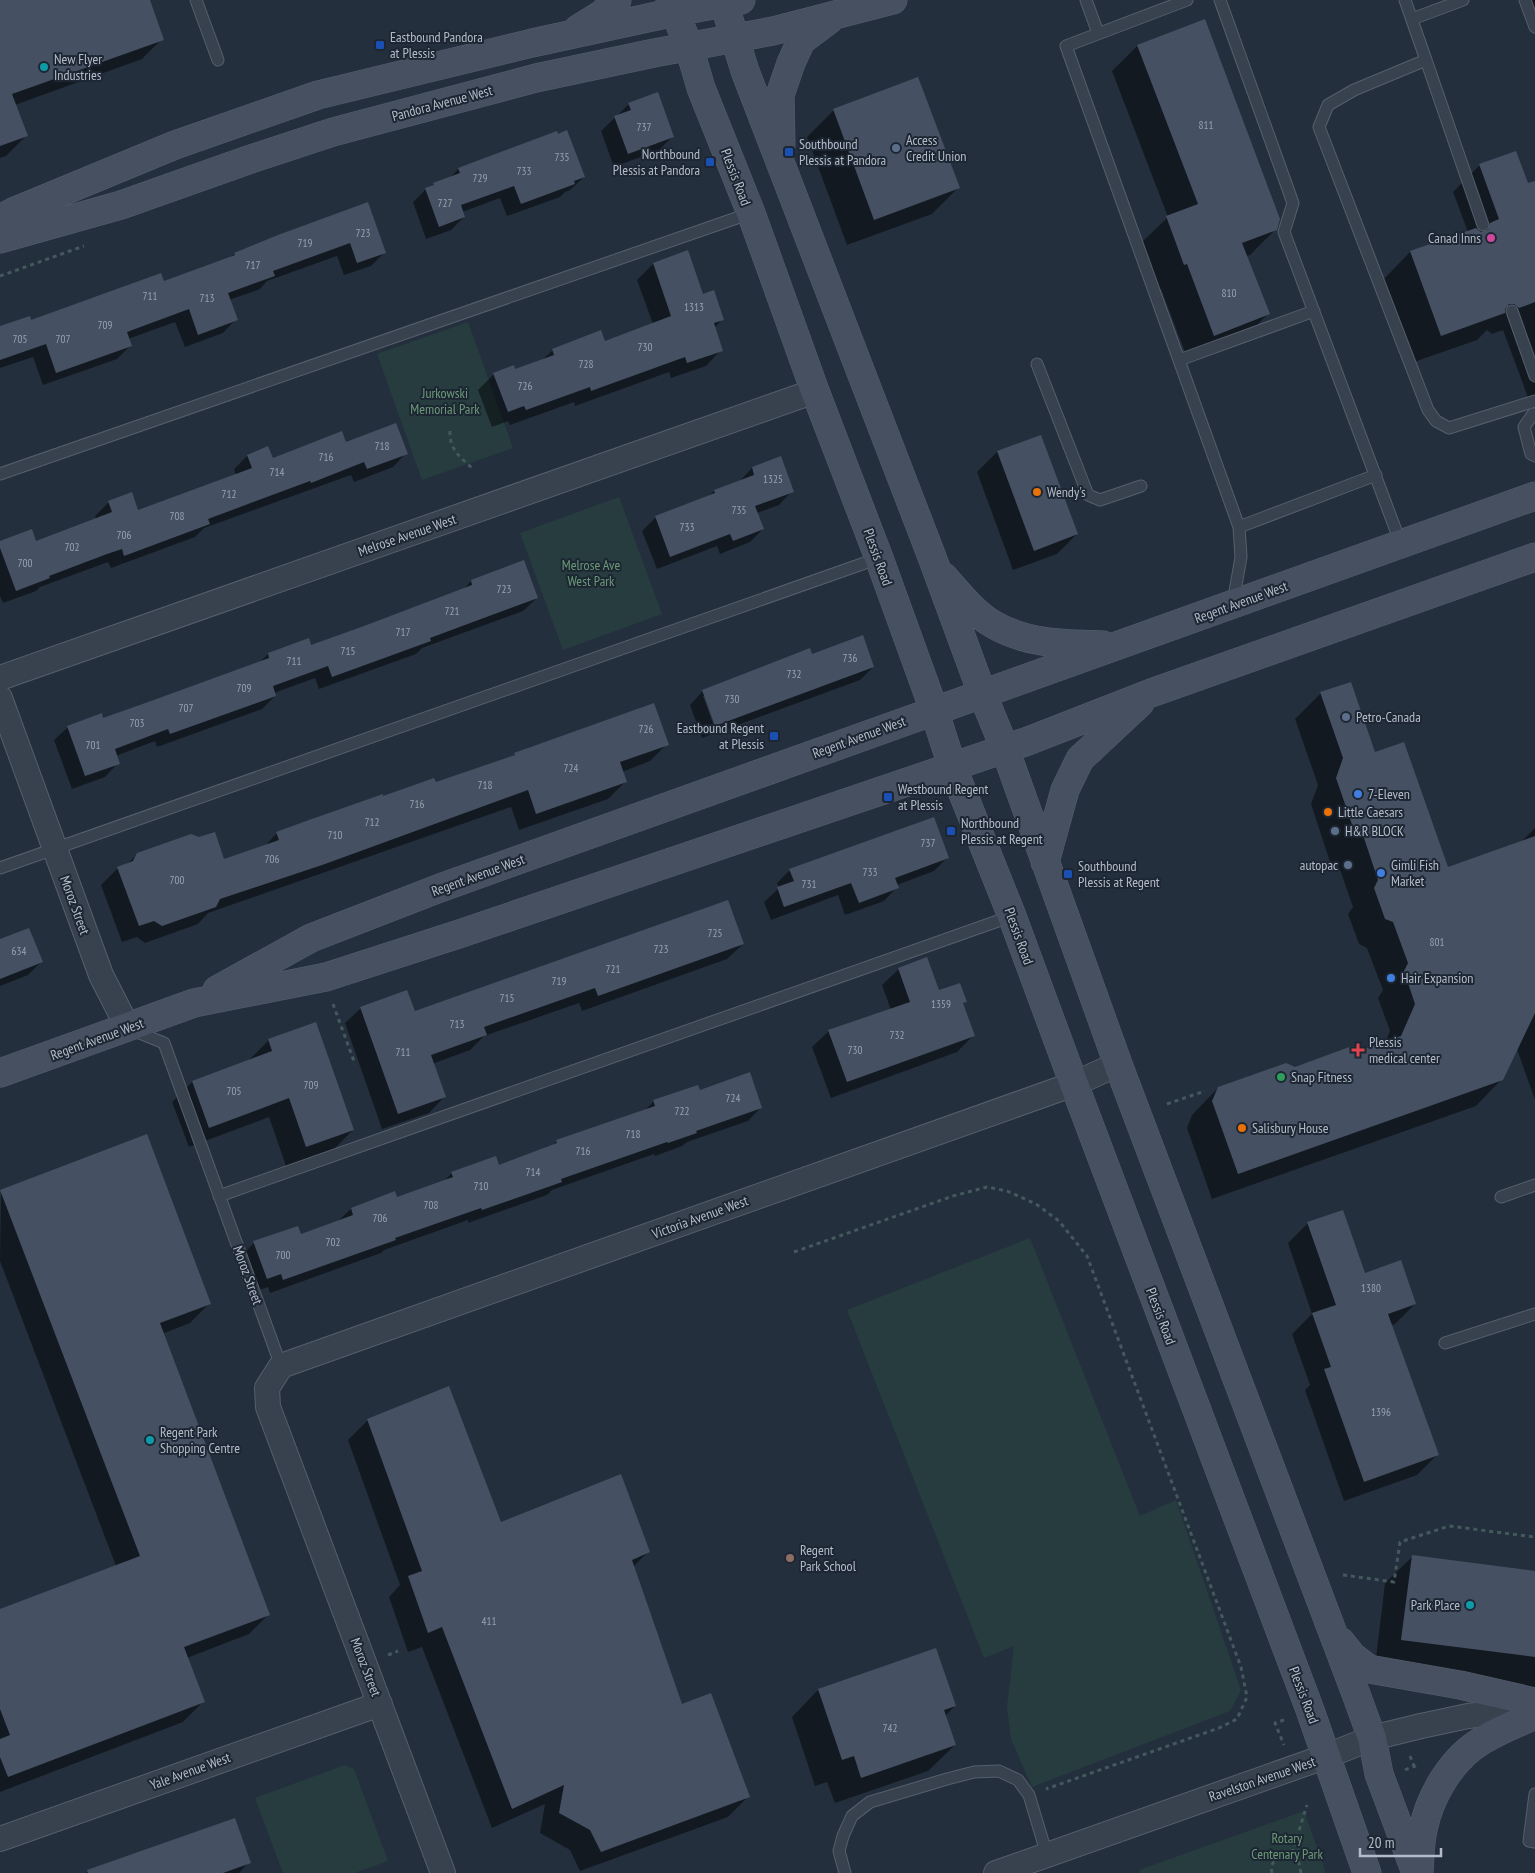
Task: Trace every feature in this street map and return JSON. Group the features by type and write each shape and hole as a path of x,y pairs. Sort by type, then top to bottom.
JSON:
{"main road":[{"path":"566,36 602,14 617,0"},
{"name":"Pandora Avenue West","path":"0,238 121,204 333,132 536,78 654,53 735,39 893,0"},
{"path":"0,219 175,145 318,95 566,36 672,6 729,1 735,39 744,71 1005,749 1118,1064 1332,1629 1372,1738 1379,1774 1418,1873"},
{"name":"Plessis Road","path":"672,6 689,47 701,88 751,213 815,391 879,558 934,710 952,766 1012,916 1326,1756 1367,1873"},
{"path":"781,167 780,95 794,56 801,41 820,25 841,13"},
{"name":"Regent Avenue West","path":"0,1073 194,1003 321,934 440,888 1535,496"},
{"name":"Regent Avenue West","path":"194,1003 335,974 459,934 1005,749 1152,693 1535,557"},
{"path":"935,567 970,606 990,622 1013,634 1055,644 1120,645"},
{"path":"1045,862 1065,790 1080,759 1152,693"},
{"path":"1332,1629 1352,1656 1369,1669 1460,1684 1535,1702"},
{"path":"1418,1873 1422,1830 1432,1800 1446,1774 1482,1740 1535,1715"}],"street":[{"name":"Melrose Avenue West","path":"0,678 815,391"},
{"name":"Moroz Street","path":"0,698 101,975 128,1028"},
{"name":"Victoria Avenue West","path":"281,1366 1074,1084 1118,1064"},
{"name":"Moroz Street","path":"281,1366 267,1388 268,1407 443,1873"},
{"name":"Yale Avenue West","path":"0,1839 380,1704"},
{"name":"Ravelston Avenue West","path":"996,1873 1372,1738 1468,1716 1535,1708"}],"lane":[{"path":"196,0 218,60"},
{"path":"1086,0 1098,33"},
{"path":"1187,0 1066,46 1239,527 1240,557 1233,605"},
{"path":"1220,0 1293,203 1284,232 1401,544"},
{"path":"1405,0 1483,225"},
{"path":"1412,19 1463,0"},
{"path":"1525,0 1535,27"},
{"path":"1426,60 1354,90 1328,105 1319,128 1428,410 1436,421 1449,428 1533,408"},
{"path":"0,474 751,213"},
{"path":"1178,360 1314,311"},
{"path":"1512,311 1535,376"},
{"path":"1037,364 1088,495 1100,500 1140,486"},
{"path":"1533,408 1524,427 1531,454 1535,456"},
{"path":"1239,527 1376,476"},
{"path":"0,868 879,558"},
{"path":"219,1196 1012,916"},
{"name":"Moroz Street","path":"128,1028 164,1043 281,1366"},
{"path":"1501,1197 1535,1185"},
{"path":"1445,1343 1535,1314"},
{"path":"845,1873 839,1851 852,1816 870,1802 974,1772 999,1771 1018,1780 1029,1795 1048,1855"},
{"path":"1535,1794 1529,1841 1535,1842"}],"path":[{"path":"450,432 450,442 453,449 472,468"},
{"path":"333,1003 355,1064"},
{"path":"1167,1104 1205,1091"},
{"path":"794,1252 953,1196 987,1188 1007,1190 1036,1204 1059,1221 1087,1256 1242,1667 1247,1697 1237,1719 1219,1728 1029,1795"},
{"path":"1343,1575 1394,1582 1400,1542 1449,1526 1535,1537"},
{"path":"1275,1723 1284,1746"},
{"path":"1410,1756 1414,1766 1422,1772"},
{"path":"1406,1770 1414,1766"},
{"path":"1291,1856 1307,1805"},
{"path":"1272,1873 1271,1869 1274,1861 1281,1856 1291,1856 1299,1863 1300,1873"}],"green space":[{"name":"Jurkowski Memorial Park","path":"468,322 513,448 422,480 377,354"},
{"name":"Melrose Ave West Park","path":"619,497 662,614 563,650 520,533"},
{"path":"1030,1238 1140,1516 1176,1500 1241,1690 1230,1711 1032,1787 1011,1739 1007,1706 1014,1646 984,1658 847,1310"},
{"path":"345,1765 354,1769 388,1861 355,1873 283,1873 255,1798"},
{"name":"Rotary Centenary Park","path":"1304,1811 1326,1873 1140,1873 1139,1870"}],"building":[{"name":"New Flyer Industries","path":"0,0 150,0 164,40 12,94 28,136 0,146"},
{"path":"1205,19 1280,219 1277,230 1242,243 1270,314 1214,336 1187,264 1184,265 1166,216 1198,204 1137,45"},
{"name":"Access Credit Union","path":"918,77 960,188 874,220 833,109"},
{"path":"658,92 674,137 628,154 614,116 631,110 628,103"},
{"path":"567,130 585,177 574,181 575,184 521,204 514,186 461,205 465,217 439,227 425,188 460,173 458,168 557,131 558,134"},
{"name":"Canad Inns","path":"1516,151 1528,183 1535,181 1535,302 1519,308 1514,304 1509,304 1505,309 1505,313 1441,336 1410,251 1476,228 1481,232 1488,230 1490,223 1499,219 1479,164"},
{"path":"368,202 386,253 357,263 350,243 273,271 275,276 228,293 238,320 198,335 189,309 127,332 132,346 56,373 46,344 0,360 0,326 30,316 31,320 161,273 164,281 235,255 234,253 278,235"},
{"path":"688,250 703,294 714,290 724,320 714,323 723,351 687,363 685,357 591,391 590,387 526,410 524,406 508,412 493,373 514,365 515,369 554,355 552,349 601,330 605,341 671,316 653,263"},
{"path":"396,423 408,454 367,469 364,462 311,483 310,481 208,519 210,524 124,556 122,549 49,576 50,578 16,591 0,548 0,541 32,529 36,541 112,512 108,501 132,492 138,510 252,468 247,455 268,446 273,458 342,431 346,442"},
{"name":"Wendy's","path":"1041,435 1078,534 1034,551 997,451"},
{"path":"781,456 794,492 755,506 764,529 733,541 730,534 670,557 655,516 715,493 714,490 754,475 752,467"},
{"path":"524,560 538,598 430,638 431,641 332,677 328,666 273,686 276,696 170,734 168,729 115,749 120,764 85,776 67,726 102,713 103,718 151,701 269,658 268,653 309,638 311,645 364,626 472,585 471,580"},
{"path":"863,635 874,667 715,726 702,690 810,648 812,654"},
{"path":"1351,682 1375,752 1404,742 1448,867 1535,836 1535,1013 1503,1080 1238,1174 1212,1101 1218,1087 1286,1063 1295,1067 1352,1046 1361,1050 1401,1036 1415,1004 1404,971 1408,963 1393,922 1385,919 1374,888 1378,880 1364,838 1356,836 1336,778 1343,758 1320,692"},
{"path":"654,703 669,745 620,762 627,782 536,814 528,790 325,864 220,899 216,907 162,926 154,921 139,926 117,867 133,861 137,853 191,834 199,837 215,832 224,859 279,840 276,832 309,820 434,778 436,782 515,755 514,753"},
{"path":"934,817 949,858 895,878 899,888 859,903 851,883 784,907 777,887 794,881 789,869"},
{"path":"728,900 744,944 598,996 595,988 484,1027 487,1035 431,1055 446,1097 398,1114 360,1007 407,990 415,1011"},
{"path":"29,928 43,962 0,979 0,939"},
{"path":"927,957 939,990 960,983 967,1002 963,1003 975,1036 847,1082 828,1030 910,1002 898,968"},
{"path":"316,1022 354,1130 306,1147 289,1098 209,1128 192,1081 272,1051 268,1039"},
{"path":"750,1072 762,1108 696,1131 697,1133 561,1179 562,1182 395,1238 396,1240 283,1280 281,1274 267,1279 253,1241 298,1226 301,1234 353,1215 351,1208 395,1191 397,1197 453,1177 451,1172 496,1156 499,1165 557,1143 556,1140 655,1106 653,1100 698,1085 700,1090"},
{"name":"Regent Park Shopping Centre","path":"147,1134 211,1304 160,1323 270,1615 184,1647 205,1702 8,1777 0,1757 0,1739 10,1735 0,1709 0,1609 140,1556 0,1190"},
{"path":"1343,1210 1365,1273 1401,1260 1416,1304 1388,1314 1439,1455 1364,1482 1324,1369 1331,1367 1312,1313 1336,1305 1307,1222"},
{"path":"449,1386 501,1522 621,1474 650,1552 632,1560 682,1704 711,1693 750,1797 601,1852 590,1830 559,1813 564,1785 512,1809 442,1627 428,1633 408,1576 422,1571 367,1419"},
{"name":"Park Place","path":"1412,1555 1535,1571 1535,1657 1401,1640"},
{"path":"936,1648 956,1706 944,1710 956,1745 861,1778 854,1756 842,1760 818,1689"},
{"path":"235,1818 251,1863 223,1873 88,1873 87,1870"}],"place":[{"name":"Eastbound Pandora at Plessis","path":"380,45"},
{"name":"New Flyer Industries","path":"44,67"},
{"name":"Access Credit Union","path":"896,148"},
{"name":"Southbound Plessis at Pandora","path":"789,152"},
{"name":"Northbound Plessis at Pandora","path":"710,162"},
{"name":"Canad Inns","path":"1491,238"},
{"name":"Wendy's","path":"1037,492"},
{"name":"Petro-Canada","path":"1346,717"},
{"name":"Eastbound Regent at Plessis","path":"774,736"},
{"name":"7-Eleven","path":"1358,794"},
{"name":"Westbound Regent at Plessis","path":"888,797"},
{"name":"Little Caesars","path":"1328,812"},
{"name":"Northbound Plessis at Regent","path":"951,831"},
{"name":"H&R BLOCK","path":"1335,831"},
{"name":"autopac","path":"1348,865"},
{"name":"Gimli Fish Market","path":"1381,873"},
{"name":"Southbound Plessis at Regent","path":"1068,874"},
{"name":"Hair Expansion","path":"1391,978"},
{"name":"Plessis medical center","path":"1358,1050"},
{"name":"Snap Fitness","path":"1281,1077"},
{"name":"Salisbury House","path":"1242,1128"},
{"name":"Regent Park Shopping Centre","path":"150,1440"},
{"name":"Regent Park School","path":"790,1558"},
{"name":"Park Place","path":"1470,1605"}]}
